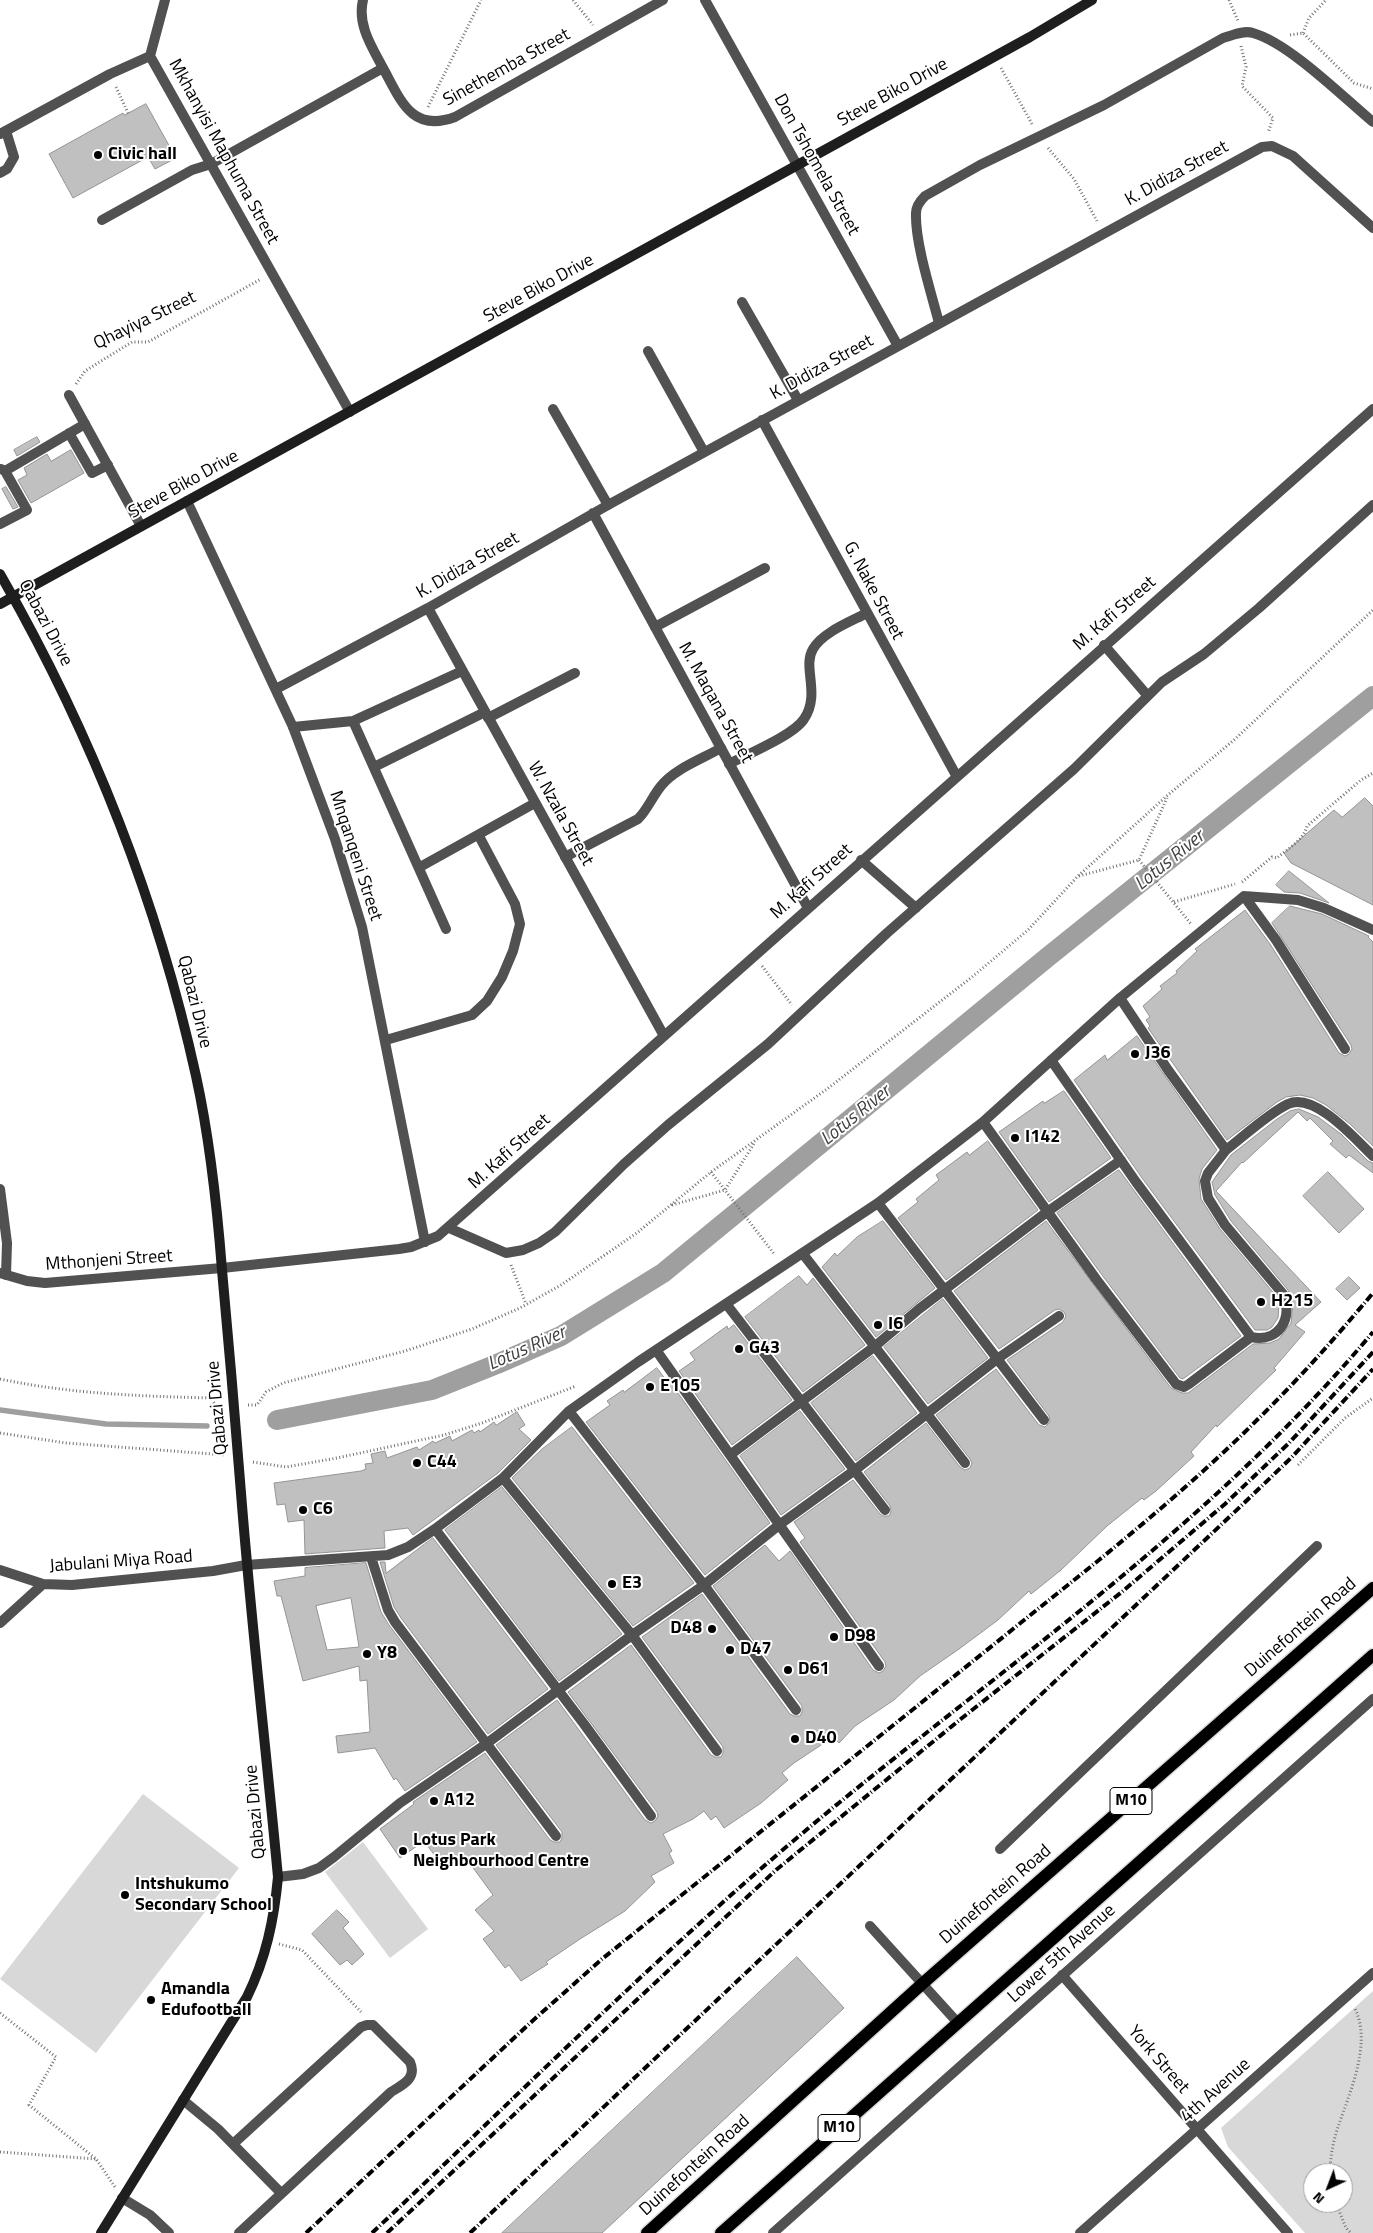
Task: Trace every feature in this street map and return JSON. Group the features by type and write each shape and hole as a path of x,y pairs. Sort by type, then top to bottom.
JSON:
{"main road":[{"name":"Duinefontein Road","path":"647,2233 922,1984 1373,1588"},
{"name":"M10","path":"721,2233 1373,1655"}],"street":[{"path":"150,56 165,0"},
{"path":"363,0 362,17 364,28 383,68 404,106 413,115 422,120"},
{"name":"Sinethemba Street","path":"422,120 442,122 456,117 663,0"},
{"name":"Don Tshomela Street","path":"704,0 798,164 898,346"},
{"name":"Steve Biko Drive","path":"0,604 1030,37 1092,0"},
{"path":"939,323 921,248 916,213 920,201 925,196 980,165 1104,106 1210,45 1238,33 1252,32 1269,40 1292,55 1373,122"},
{"name":"Mkhanyisi Maphuma Street","path":"3,133 110,74 150,56 350,412"},
{"path":"102,220 192,170 211,164 383,68"},
{"path":"0,173 7,169 14,157 3,133"},
{"path":"1262,147 1272,146 1284,150 1293,156 1373,228"},
{"name":"K. Didiza Street","path":"276,689 428,608 593,513 1262,147"},
{"path":"742,302 798,400"},
{"path":"648,351 704,452"},
{"path":"69,395 141,526"},
{"path":"552,409 608,505"},
{"name":"M. Kafi Street","path":"222,1268 399,1249 425,1242 449,1228 861,860 1373,409"},
{"name":"G. Nake Street","path":"762,420 957,777"},
{"path":"0,524 27,510 3,470 85,424"},
{"path":"69,434 92,474 108,465"},
{"name":"Mnqanqeni Street","path":"187,501 293,727 335,839 362,926 425,1242"},
{"path":"449,1228 506,1253 531,1246 555,1232 653,1138 800,1016 916,908 1074,769 1147,695 1168,678 1204,654 1259,608 1373,505"},
{"name":"M. Maqana Street","path":"593,513 808,908"},
{"path":"655,627 765,568"},
{"name":"Qabazi Drive","path":"0,574 32,630 77,722 108,792 155,919 196,1078 218,1211 246,1565 278,1877 269,1942 262,1965 247,1997 101,2233"},
{"name":"W. Nzala Street","path":"428,608 664,1036"},
{"path":"729,764 791,731 804,720 813,697 809,658 813,648 829,634 867,613"},
{"path":"1104,645 1147,695"},
{"path":"293,727 353,721 462,671"},
{"path":"374,767 575,673"},
{"path":"353,721 446,929"},
{"path":"565,857 638,819 645,812 660,787 669,778 721,748"},
{"path":"420,868 536,803"},
{"path":"386,1040 472,1015 487,1001 502,977 513,951 520,924 515,904 479,836"},
{"path":"861,860 916,908"},
{"path":"1244,896 1298,900 1324,908 1373,930"},
{"path":"1244,896 1276,940 1345,1049"},
{"name":"Jabulani Miya Road","path":"0,1570 43,1584 81,1584 213,1571 246,1565 371,1557 398,1552 435,1529 503,1478 569,1411 656,1350 727,1305 878,1203 984,1122 1120,998 1244,896"},
{"path":"1120,998 1168,1070 1226,1150"},
{"path":"1051,1060 1121,1160 1251,1337 1260,1339 1275,1332 1285,1322 1288,1313 1287,1304 1283,1294 1225,1225 1208,1198 1205,1180 1208,1173 1226,1150 1277,1112 1289,1104 1298,1101 1309,1102 1319,1108 1373,1156"},
{"path":"984,1122 1096,1280 1176,1384 1184,1387 1189,1384 1251,1337"},
{"path":"730,1455 874,1347 943,1291 1047,1212 1121,1160"},
{"path":"0,1190 8,1243 3,1274"},
{"path":"878,1203 943,1291 1044,1420"},
{"path":"803,1254 965,1463"},
{"name":"Mthonjeni Street","path":"3,1274 26,1281 45,1283 222,1268"},
{"path":"727,1305 885,1510"},
{"path":"278,1877 303,1874 318,1868 406,1799 486,1744 632,1635 704,1585 779,1525 855,1470 997,1359 1059,1316"},
{"path":"656,1350 879,1666"},
{"path":"569,1411 704,1585 796,1710"},
{"path":"503,1478 632,1635 717,1751"},
{"path":"435,1529 584,1724 651,1816"},
{"path":"1000,1849 1316,1546"},
{"path":"371,1557 388,1610 395,1622 556,1836"},
{"path":"0,1623 43,1584"},
{"name":"Lower 5th Avenue","path":"773,2233 1373,1699"},
{"path":"870,1926 958,2023"},
{"name":"4th Avenue","path":"1080,2233 1373,1973"},
{"name":"York Street","path":"1062,1975 1288,2233"},
{"path":"233,2144 361,2027 367,2024 373,2025 410,2062 414,2069 408,2082 391,2092 239,2233"},
{"path":"183,2100 212,2124 281,2193"},
{"path":"122,2198 150,2215 169,2233"}],"path":[{"path":"422,120 481,0"},
{"path":"573,0 602,35"},
{"path":"1229,0 1238,18 1238,33 1246,67 1242,86 1273,118 1262,147"},
{"path":"1303,33 1309,18 1326,0"},
{"path":"1269,40 1303,33"},
{"path":"1303,33 1354,82 1373,89"},
{"path":"110,74 128,113"},
{"name":"Qhayiya Street","path":"69,395 85,371 132,342 148,342 272,273"},
{"path":"0,1379 46,1388 106,1394 211,1398 216,1406 257,1404 266,1392 283,1383 405,1350 472,1329 526,1304 600,1260 711,1172 834,1084 972,977 1028,930 1078,876 1169,794 1234,740 1373,610"},
{"path":"1272,857 1276,858 1299,840 1306,831 1307,826 1361,780 1373,773"},
{"path":"1139,860 1169,794"},
{"path":"1139,860 1200,933"},
{"path":"1078,876 1139,860"},
{"path":"1174,902 1242,882"},
{"path":"755,955 800,1016"},
{"path":"670,1206 725,1190 756,1140"},
{"path":"711,1172 783,1266"},
{"path":"506,1253 526,1304"},
{"path":"0,1433 66,1443 224,1454 239,1462 286,1467 444,1435 482,1423 578,1386"},
{"path":"1298,1465 1345,1418 1373,1398"},
{"path":"269,1942 302,1950 373,2025"},
{"path":"1330,2163 1337,2129 1359,2076 1365,2031 1361,2016 1345,1998"},
{"path":"0,2013 56,2057 29,2105 96,2160 122,2198"},
{"path":"0,2152 96,2160"},
{"path":"1340,2213 1346,2228 1352,2233"}],"shaded area":[{"path":"143,1794 239,1868 96,2053 0,1979"},
{"path":"363,1842 428,1929 390,1958 325,1872"},
{"path":"1373,1991 1373,2233 1305,2233 1228,2147 1221,2128"}],"building":[{"name":"Civic hall","path":"146,104 176,158 155,169 148,157 73,198 49,154 123,113 124,115"},
{"path":"37,437 40,442 17,456 14,450"},
{"path":"71,450 84,473 31,503 18,480 27,475 24,468 47,454 51,461"},
{"path":"6,487 18,507 13,509 2,489"},
{"path":"1365,798 1373,806 1373,905 1291,863 1284,853 1334,810 1342,817"},
{"path":"1289,871 1329,903 1300,893 1284,892 1276,885"},
{"path":"1290,906 1322,914 1369,936 1373,942 1373,1146 1326,1105 1313,1098 1300,1095 1286,1097 1277,1102 1227,1140 1148,1028 1150,1026 1146,1020 1150,1017 1143,1006 1162,989 1160,986 1177,973 1176,971 1197,951 1195,949 1245,910 1270,944 1339,1053 1345,1056 1349,1054 1352,1049 1351,1045 1272,923"},
{"path":"1137,1036 1217,1150 1202,1169 1199,1179 1201,1199 1220,1229 1277,1297 1279,1305 1278,1318 1272,1327 1267,1330 1255,1330 1142,1178 1074,1080 1105,1055 1107,1060"},
{"path":"1064,1091 1111,1158 1049,1202 999,1132 1043,1101 1044,1103"},
{"path":"1299,1109 1318,1117 1341,1134 1368,1161 1373,1163 1373,1173 1349,1155 1346,1158 1330,1144 1333,1141 1310,1118 1307,1121 1298,1112 1242,1162 1216,1191 1321,1302 1295,1325 1305,1332 1274,1368 1276,1370 1217,1427 1216,1425 1191,1452 1194,1456 1156,1491 1144,1500 1142,1498 1107,1526 1061,1570 1031,1594 1029,1591 998,1620 920,1676 894,1700 855,1726 839,1743 833,1737 794,1763 782,1773 788,1780 761,1803 724,1828 716,1816 711,1820 704,1811 693,1819 663,1834 672,1851 669,1853 674,1863 651,1876 655,1882 625,1911 580,1939 546,1962 548,1964 521,1981 509,1965 505,1968 483,1939 494,1931 475,1910 493,1895 463,1854 444,1868 424,1841 400,1858 380,1829 414,1804 413,1802 485,1753 550,1840 560,1842 562,1832 496,1745 557,1700 645,1820 651,1823 655,1821 658,1816 657,1812 568,1692 631,1645 711,1755 721,1757 723,1747 642,1637 702,1594 790,1714 800,1716 802,1706 713,1586 765,1545 779,1561 790,1551 873,1670 879,1673 883,1671 886,1666 885,1662 800,1542 805,1538 794,1522 853,1480 880,1514 889,1516 891,1512 890,1506 864,1472 926,1423 960,1467 965,1470 970,1468 972,1463 970,1459 936,1415 996,1369 1039,1425 1045,1427 1050,1422 1049,1416 1007,1360 1063,1322 1066,1316 1064,1312 1059,1309 1055,1310 999,1349 954,1291 1046,1221 1171,1388 1182,1393 1188,1393 1253,1344 1270,1343 1279,1339 1291,1323 1293,1303 1288,1290 1231,1221 1215,1195 1212,1182 1231,1155 1277,1119 1290,1111"},
{"path":"988,1141 1038,1210 946,1280 898,1218 918,1202 916,1199 939,1180 936,1175 967,1152 969,1155"},
{"path":"1119,1170 1241,1336 1183,1379 1180,1378 1057,1213"},
{"path":"1328,1172 1364,1209 1339,1233 1303,1196"},
{"path":"883,1221 935,1288 876,1337 822,1267 835,1253 837,1256 857,1237"},
{"path":"799,1276 807,1285 813,1278 865,1345 803,1392 745,1317"},
{"path":"1349,1277 1360,1288 1347,1300 1336,1289"},
{"path":"943,1299 988,1358 928,1404 884,1347"},
{"path":"734,1325 792,1400 732,1445 679,1371 695,1360 690,1353 727,1326 728,1329"},
{"path":"873,1356 917,1413 856,1461 811,1403"},
{"path":"657,1368 666,1380 668,1379 770,1523 705,1575 586,1422 610,1405 607,1401 623,1390 624,1392"},
{"path":"800,1411 845,1469 781,1515 740,1456"},
{"path":"517,1412 525,1425 519,1429 531,1440 498,1473 413,1535 408,1528 384,1531 385,1548 305,1554 304,1520 288,1522 285,1504 277,1505 274,1483 361,1471 366,1469 365,1464 373,1463 371,1454 385,1451 387,1458 417,1447 419,1450 433,1441 435,1443 450,1436 452,1441 472,1430 474,1433 479,1430 480,1432 494,1422 496,1425"},
{"path":"572,1427 694,1583 633,1626 512,1478 542,1449"},
{"path":"502,1487 622,1634 559,1681 445,1530"},
{"path":"433,1538 548,1689 488,1734 394,1607 380,1562 385,1562 386,1573"},
{"path":"366,1563 381,1612 389,1625 477,1742 405,1791 396,1778 394,1780 375,1748 338,1753 336,1736 370,1732 367,1680 360,1681 359,1666 303,1681 281,1596 277,1596 274,1581 305,1576 305,1568","holes":["351,1598 359,1647 327,1650 316,1606"]},
{"path":"337,1910 349,1922 343,1928 364,1954 352,1965 347,1960 340,1965 312,1934"},
{"path":"797,1957 844,2008 602,2233 502,2233"}],"waterway":[{"name":"Lotus River","path":"277,1420 432,1390 561,1336 663,1273 1049,956 1373,696"},
{"path":"0,1410 106,1424 207,1426"}],"railway":[{"path":"306,2233 529,2024 602,1959 1099,1560 1220,1456 1288,1389 1373,1293"},
{"path":"372,2233 602,2013 719,1905 840,1802 1049,1636 1186,1522 1251,1462 1314,1399 1373,1332"},
{"path":"387,2233 776,1870 962,1718 1123,1591 1225,1504 1289,1443 1373,1352"},
{"path":"470,2233 1242,1505 1292,1457 1373,1369"}],"place":[{"name":"Civic hall","path":"98,155"},
{"name":"J36","path":"1135,1054"},
{"name":"I142","path":"1015,1138"},
{"name":"H215","path":"1261,1302"},
{"name":"I6","path":"878,1325"},
{"name":"G43","path":"739,1349"},
{"name":"E105","path":"650,1387"},
{"name":"C44","path":"417,1463"},
{"name":"C6","path":"303,1510"},
{"name":"E3","path":"612,1584"},
{"name":"D48","path":"712,1629"},
{"name":"D98","path":"834,1637"},
{"name":"D47","path":"730,1650"},
{"name":"Y8","path":"367,1654"},
{"name":"D61","path":"788,1670"},
{"name":"D40","path":"795,1739"},
{"name":"A12","path":"434,1801"},
{"name":"Lotus Park Neighbourhood Centre","path":"403,1851"},
{"name":"Intshukumo Secondary School","path":"125,1895"},
{"name":"Amandla Edufootball","path":"151,2000"}]}
